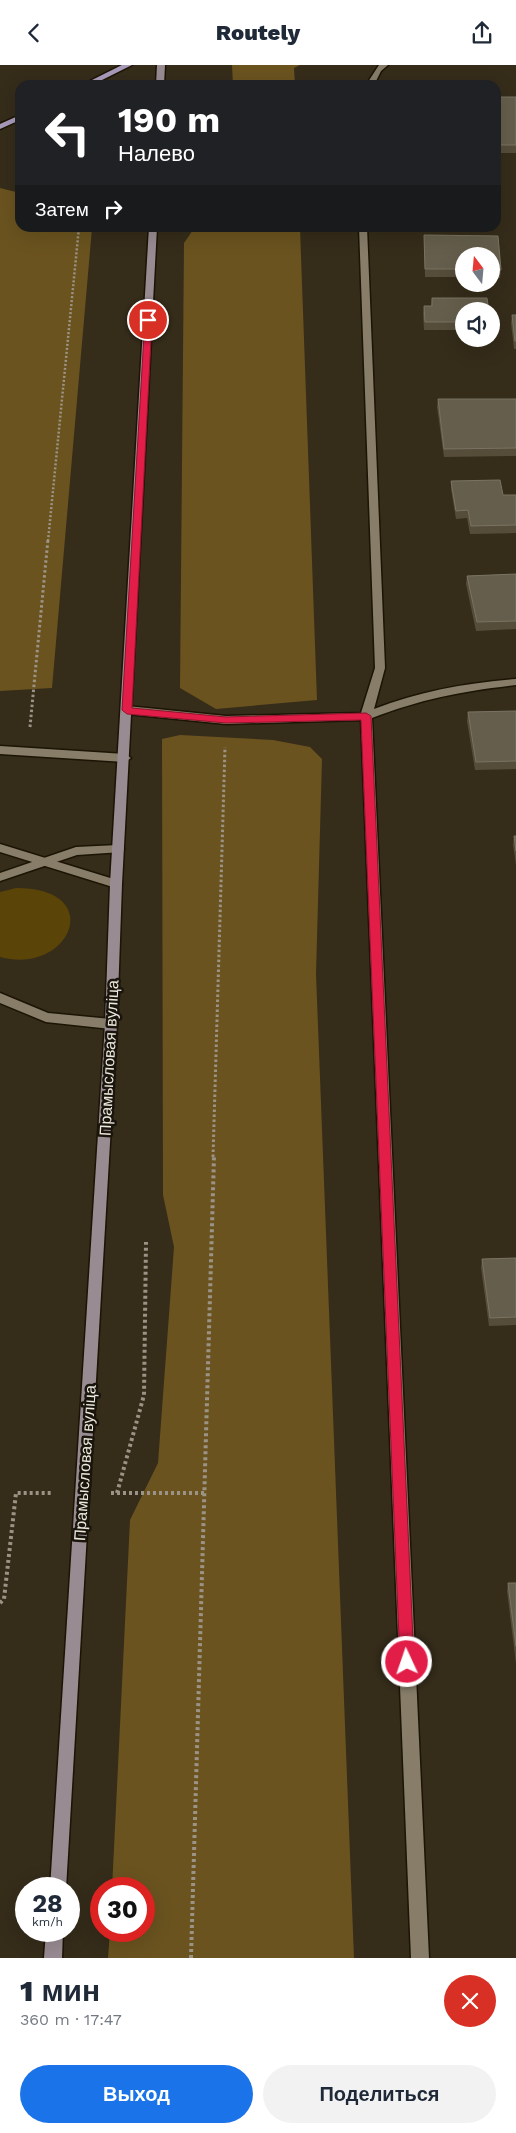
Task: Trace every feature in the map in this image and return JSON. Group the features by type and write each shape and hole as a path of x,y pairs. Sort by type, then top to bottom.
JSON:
{"main road":[{"path":"96,80 128,65"},
{"path":"160,80 162,65"},
{"path":"0,127 15,120"},
{"name":"Прамысловая вуліца","path":"59,1877 111,1024 116,884 125,758 153,232"},
{"path":"54,1958 55,1942"}],"street":[{"path":"373,80 378,70 384,65"},
{"path":"363,232 380,668 366,716 420,1958"},
{"path":"127,710 226,720 366,716 405,701 449,691 516,682"},
{"path":"0,750 125,758"},
{"path":"0,848 47,861 116,884"},
{"path":"0,877 76,851 118,849"},
{"path":"0,998 46,1017 111,1024"}],"path":[{"path":"28,751 79,232"},
{"path":"191,1958 226,720"},
{"path":"117,1493 144,1395 146,1242"}],"shaded area":[{"path":"232,65 300,65 294,68 295,80 233,80"},
{"path":"0,188 15,192 15,232 92,232 52,688 0,691"},
{"path":"192,232 300,232 317,700 216,709 180,688 184,243"},
{"path":"180,735 273,740 310,747 322,759 316,974 354,1958 108,1958 109,1942 155,1942 155,1877 113,1877 130,1520 158,1463 174,1247 163,1195 162,739"},
{"path":"16,888 45,892 62,901 70,915 69,930 60,944 45,954 25,959 0,957 0,892"}],"building":[{"path":"501,97 516,97 516,145 501,145"},
{"path":"424,235 498,236 499,247 455,247 455,269 425,269"},
{"path":"432,298 487,298 488,302 455,302 455,322 425,322 424,306 432,306"},
{"path":"512,315 516,315 516,341 515,341"},
{"path":"438,399 516,399 516,448 444,449"},
{"path":"500,480 503,495 516,495 516,525 471,526 468,510 456,511 451,481"},
{"path":"516,574 516,621 477,622 467,576"},
{"path":"516,711 516,761 476,762 468,712"},
{"path":"516,1258 516,1317 490,1318 482,1259"},
{"path":"508,1583 516,1583 516,1646"}],"route":[{"path":"148,320 127,710 226,720 366,716 407,1662"}]}
